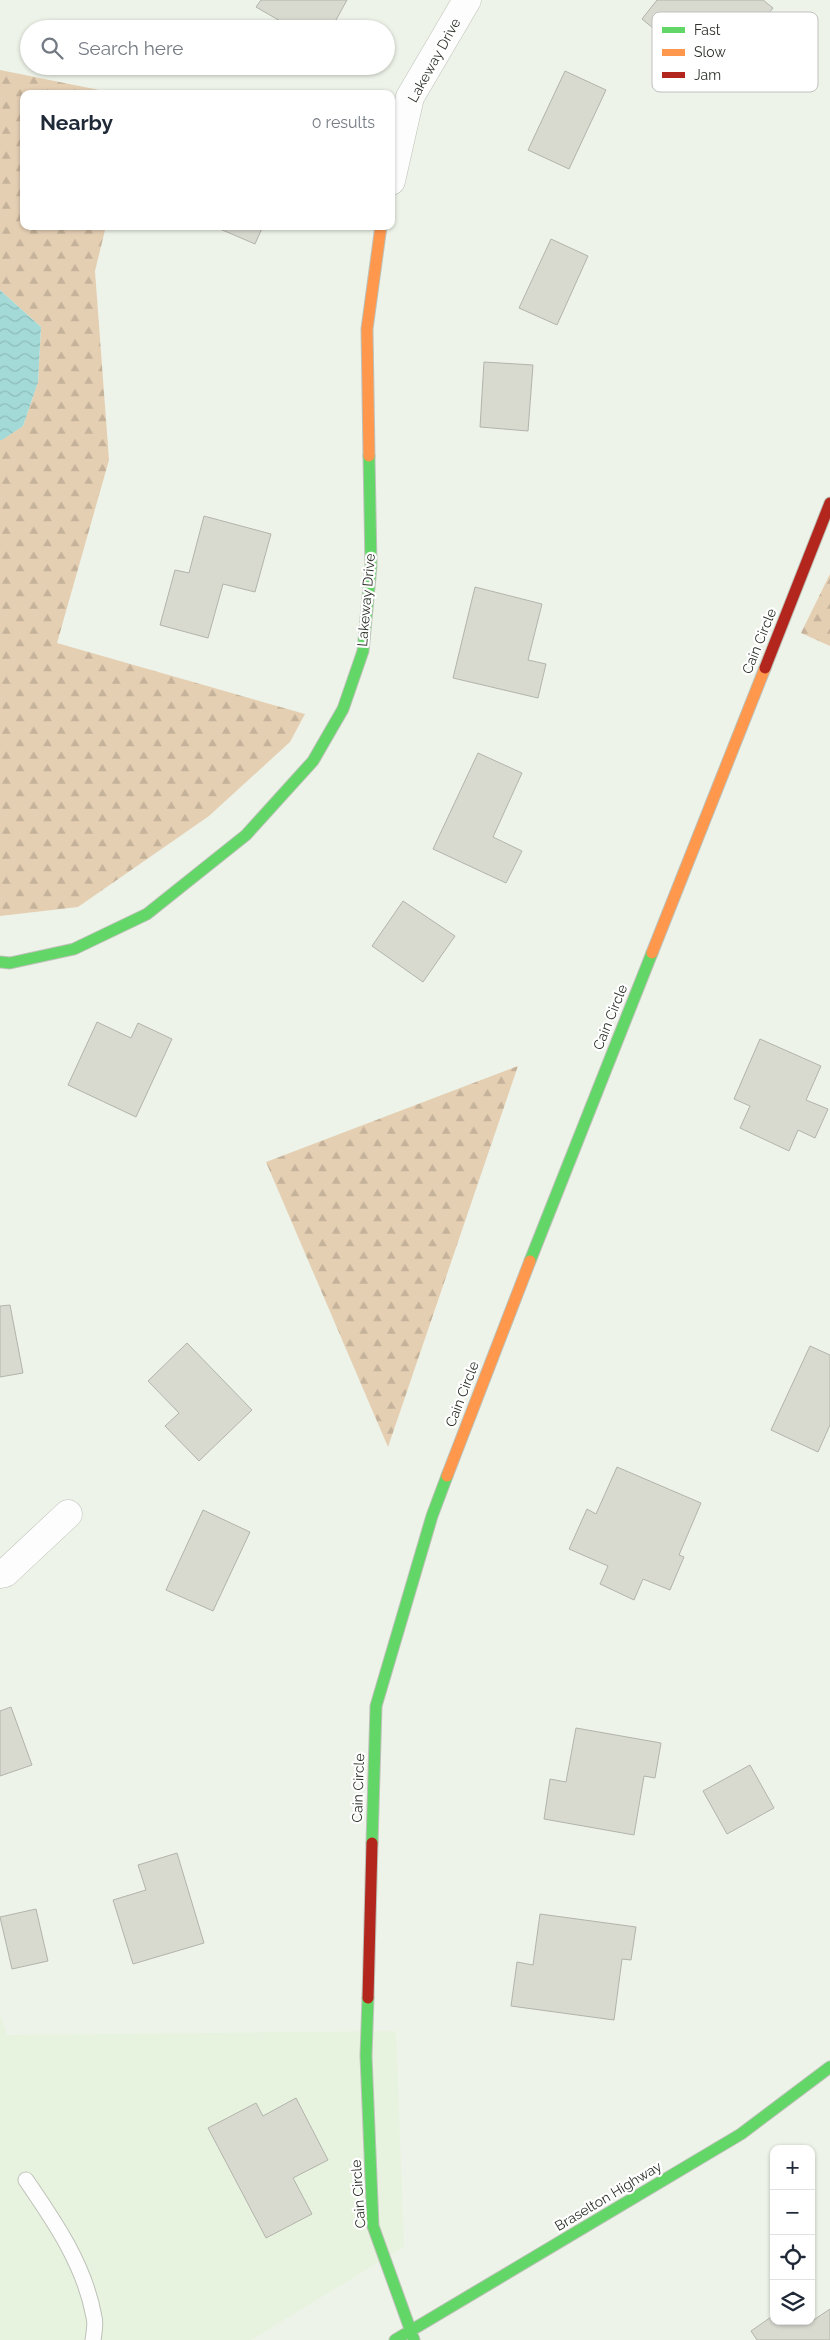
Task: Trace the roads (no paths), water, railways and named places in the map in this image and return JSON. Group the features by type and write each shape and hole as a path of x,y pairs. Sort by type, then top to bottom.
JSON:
{"street":[{"name":"Lakeway Drive","path":"395,163 410,97 467,0"},
{"name":"Lakeway Drive","path":"0,962 10,963 74,949 147,914 246,835 313,761 343,709 363,651 371,566 367,329 380,230"},
{"name":"Cain Circle","path":"412,2336 373,2226 366,2056 376,1706 432,1516 507,1319 830,504"},
{"path":"0,1574 5,1573 68,1514"},
{"name":"Braselton Highway","path":"395,2340 412,2336 741,2134 830,2067"}],"lane":[{"path":"26,2180 52,2218 82,2273 95,2319 93,2340"}],"water":[{"path":"0,290 41,327 38,382 23,426 2,440 0,440"}]}
